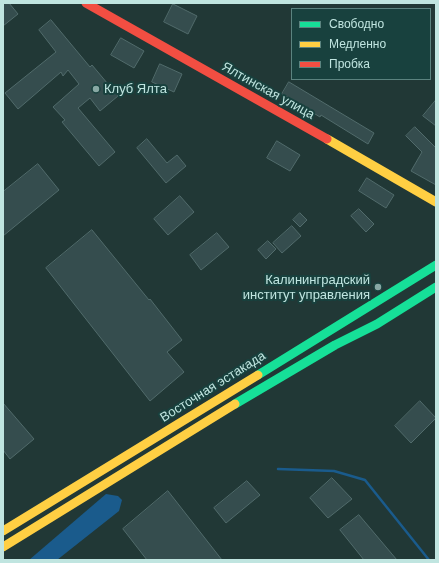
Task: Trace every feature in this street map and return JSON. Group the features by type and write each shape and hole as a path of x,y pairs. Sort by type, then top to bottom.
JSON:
{"main road":[{"name":"Ялтинская улица","path":"86,3 436,202"},
{"name":"Восточная эстакада","path":"3,531 436,265"},
{"name":"Восточная эстакада","path":"3,547 262,387 335,345 378,324 436,287"}],"water":[{"path":"106,494 118,496 122,500 119,511 57,560 29,560"}],"building":[{"path":"3,3 9,3 18,14 3,26"},
{"path":"173,4 197,16 188,34 164,22"},
{"path":"51,20 90,67 92,65 118,96 100,111 90,98 78,108 115,152 99,166 62,122 65,120 53,107 79,84 68,70 63,76 61,72 18,109 5,93 56,52 39,30"},
{"path":"121,38 144,51 134,68 111,55"},
{"path":"160,64 182,74 174,92 152,82"},
{"path":"289,82 374,133 368,144 321,115 320,117 282,94"},
{"path":"436,100 436,126 423,116"},
{"path":"415,127 436,148 436,185 411,171 422,152 406,136"},
{"path":"147,139 167,163 177,155 186,166 166,183 137,148"},
{"path":"277,141 300,155 290,171 267,158"},
{"path":"38,164 59,190 3,236 3,192"},
{"path":"367,178 394,195 386,208 359,191"},
{"path":"180,196 194,212 168,235 154,219"},
{"path":"359,209 374,224 366,232 351,216"},
{"path":"300,213 307,220 300,227 293,220"},
{"path":"292,226 301,236 282,253 273,243"},
{"path":"92,230 182,340 167,352 184,372 150,401 46,268"},
{"path":"217,233 229,247 201,270 190,255"},
{"path":"268,241 276,249 266,259 258,250"},
{"path":"420,401 436,418 411,443 395,426"},
{"path":"3,403 34,439 10,459 3,450"},
{"path":"332,478 352,499 328,518 310,498"},
{"path":"247,481 260,495 226,523 214,508"},
{"path":"168,491 222,560 147,560 123,529"},
{"path":"359,515 397,560 364,560 340,530"}],"waterway":[{"path":"278,469 334,471 365,480 429,560"}],"traffic: fast":[{"path":"258,375 436,265"},
{"path":"235,404 335,345 377,324 436,287"}],"traffic: slow":[{"path":"327,139 436,202"},
{"path":"3,531 258,375"},
{"path":"3,547 235,404"}],"traffic: jam":[{"path":"86,3 327,139"}],"place":[{"name":"Клуб Ялта","path":"96,89"},
{"name":"Калининградский институт управления","path":"378,287"}]}
